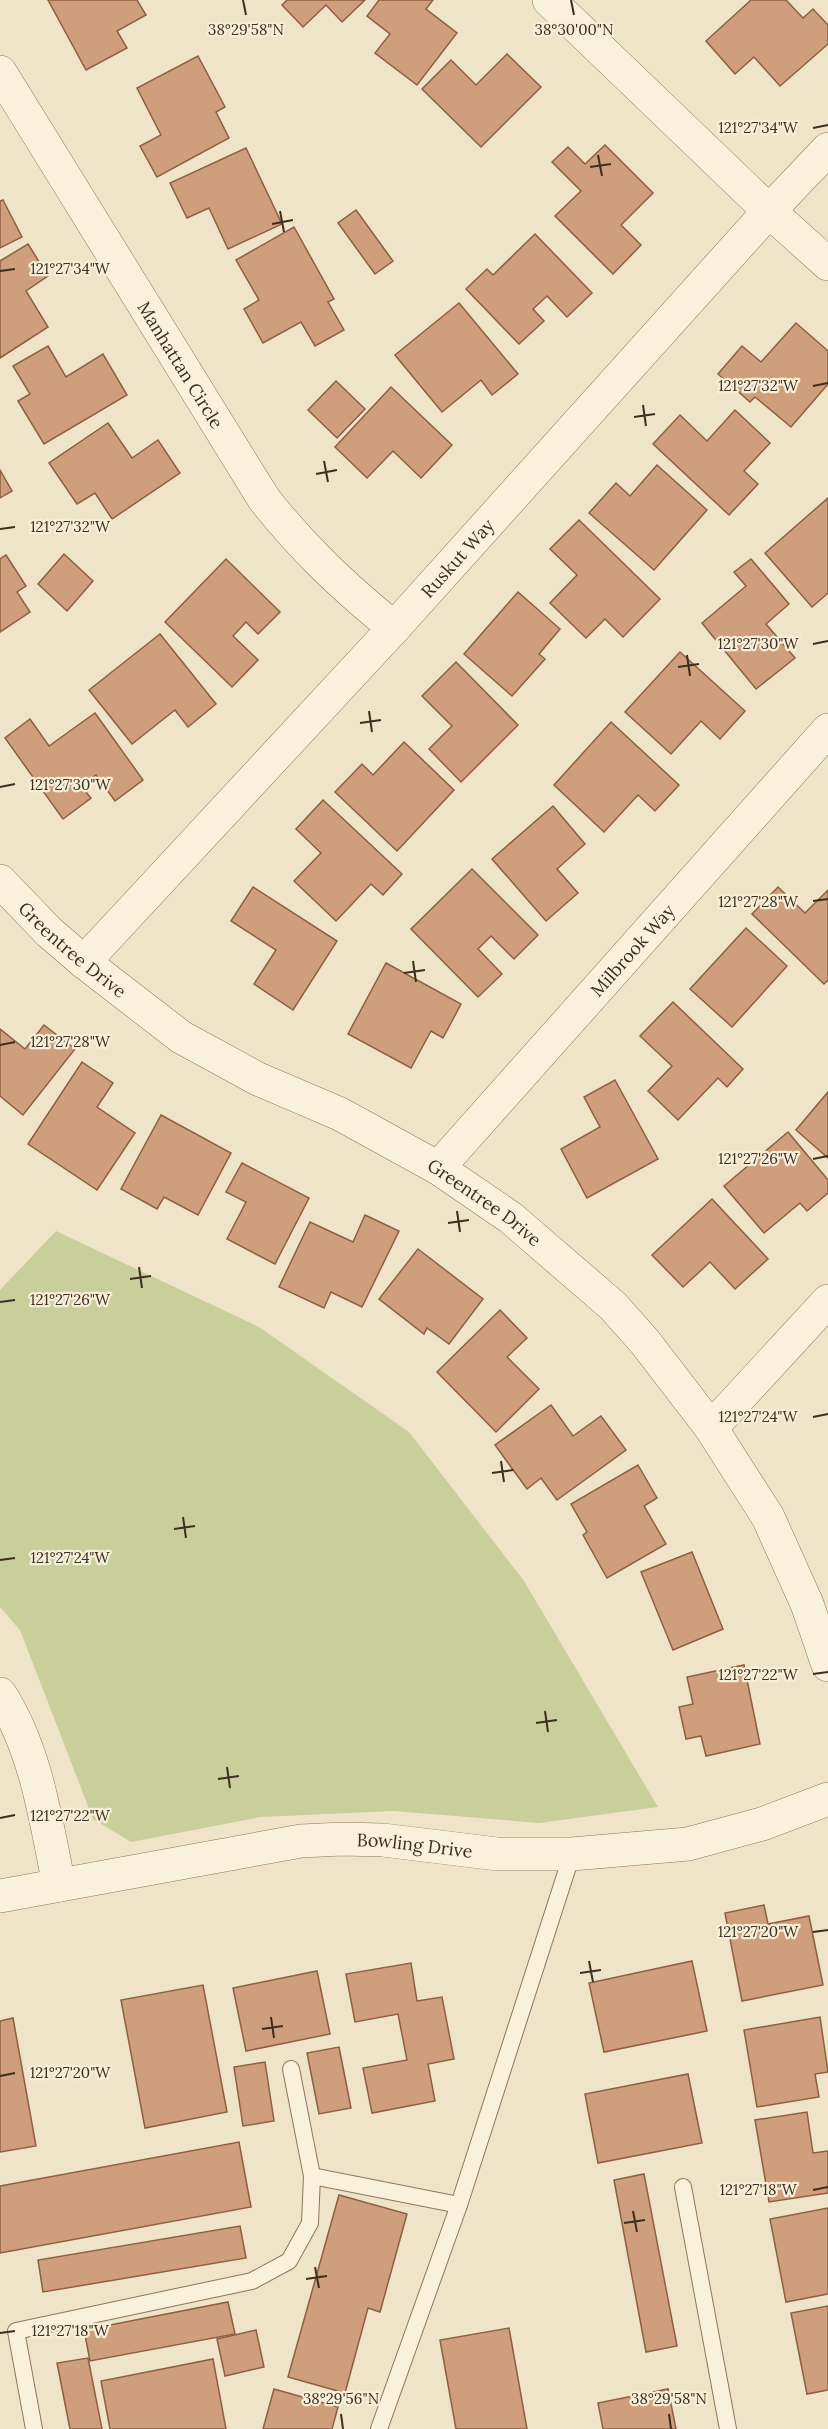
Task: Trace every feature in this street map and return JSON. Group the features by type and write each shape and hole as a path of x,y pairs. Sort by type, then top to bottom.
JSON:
{"street":[{"path":"549,0 828,264"},
{"name":"Manhattan Circle","path":"0,72 264,499 319,563 394,628"},
{"name":"Ruskut Way","path":"84,962 394,628 828,149"},
{"name":"Milbrook Way","path":"438,1168 828,730"},
{"name":"Greentree Drive","path":"0,881 49,932 181,1037 258,1079 339,1114 438,1168 511,1218 613,1306 645,1342 711,1428 768,1517 807,1604 828,1665"},
{"path":"711,1428 828,1300"},
{"path":"0,1694 20,1735 36,1783 59,1885"},
{"name":"Bowling Drive","path":"0,1896 301,1841 383,1840 496,1854 572,1854 688,1844 762,1824 828,1799"}],"lane":[{"path":"379,2429 459,2205 572,1854"},
{"path":"34,2429 16,2331 252,2281 289,2260 310,2223 312,2176 291,2070"},
{"path":"312,2176 459,2205"},
{"path":"683,2187 728,2429"}],"green space":[{"path":"56,1231 259,1327 409,1432 524,1581 658,1807 539,1823 394,1811 261,1817 131,1842 93,1819 20,1630 0,1607 0,1290"}],"building":[{"path":"48,0 137,0 146,15 117,31 127,48 86,70"},
{"path":"287,0 365,0 342,22 326,5 303,27 282,5"},
{"path":"379,0 433,0 426,9 457,33 417,85 375,53 390,34 367,16"},
{"path":"751,0 786,0 803,18 813,9 828,25 828,44 780,86 754,57 735,74 706,41"},
{"path":"507,54 541,87 481,147 422,89 451,60 476,85"},
{"path":"198,56 225,107 216,112 229,138 157,177 140,146 161,135 137,88"},
{"path":"605,145 653,193 621,225 641,245 613,274 555,216 581,191 552,162 568,147 585,164"},
{"path":"246,148 282,224 228,249 209,208 187,218 170,183"},
{"path":"3,200 22,237 0,248 0,201"},
{"path":"356,210 393,261 375,274 338,223"},
{"path":"294,227 334,299 328,302 344,330 315,346 301,322 263,343 244,309 259,300 236,260"},
{"path":"535,234 592,293 567,317 547,296 533,309 544,321 519,344 466,289 487,269 493,275"},
{"path":"28,244 48,276 26,291 48,327 0,358 0,261"},
{"path":"459,303 518,374 492,395 481,380 442,412 395,355"},
{"path":"796,323 828,351 828,384 791,427 755,397 750,402 718,374 742,346 761,362"},
{"path":"48,346 66,377 103,354 127,395 44,444 18,401 30,394 13,366"},
{"path":"336,381 365,409 337,438 308,410"},
{"path":"391,387 452,445 421,478 393,451 367,478 335,447"},
{"path":"735,410 770,443 744,471 758,484 729,515 653,444 680,415 707,441"},
{"path":"108,423 132,458 158,440 180,473 112,519 95,493 77,504 49,463"},
{"path":"657,465 707,510 654,570 589,513 616,483 630,496"},
{"path":"0,470 12,491 0,498"},
{"path":"828,498 828,593 812,607 765,553"},
{"path":"579,520 660,599 623,637 605,619 586,638 550,603 577,575 550,549"},
{"path":"64,554 93,581 67,611 38,584"},
{"path":"6,555 26,586 17,592 30,612 0,632 0,559"},
{"path":"226,559 280,612 258,634 246,622 233,636 258,660 232,687 165,622"},
{"path":"751,559 789,604 766,624 795,658 756,689 702,623 746,586 734,572"},
{"path":"518,592 560,629 539,654 545,659 512,696 464,654"},
{"path":"160,634 216,704 188,727 175,710 132,744 89,690"},
{"path":"680,652 745,711 720,739 701,721 671,754 625,712"},
{"path":"456,662 518,725 461,782 429,749 452,726 422,696"},
{"path":"95,713 143,780 115,801 96,775 81,786 91,798 63,819 5,738 30,719 49,746"},
{"path":"611,722 679,785 655,811 638,795 604,832 554,785"},
{"path":"404,742 454,790 397,851 335,792 362,764 373,775"},
{"path":"323,800 402,874 383,895 371,884 336,921 294,881 321,853 296,829"},
{"path":"553,806 585,844 557,869 578,893 546,921 492,859"},
{"path":"472,869 538,935 514,959 491,936 478,949 502,974 478,997 411,929"},
{"path":"253,887 337,941 293,1010 254,984 276,950 231,921"},
{"path":"778,887 805,913 828,890 828,980 824,984 752,914"},
{"path":"746,928 787,966 732,1027 690,989"},
{"path":"386,963 461,1004 443,1038 431,1031 411,1068 348,1034"},
{"path":"673,1002 743,1069 727,1087 718,1078 678,1120 648,1091 672,1066 640,1036"},
{"path":"44,1025 75,1049 23,1115 0,1096 0,1029 25,1049"},
{"path":"82,1062 113,1083 97,1107 135,1133 97,1190 28,1144"},
{"path":"615,1080 658,1159 587,1198 561,1149 600,1127 584,1097"},
{"path":"828,1092 828,1158 796,1130"},
{"path":"161,1115 231,1153 198,1215 164,1197 157,1209 121,1189"},
{"path":"788,1132 828,1180 828,1193 807,1211 800,1203 764,1233 724,1186"},
{"path":"242,1163 309,1198 275,1264 227,1239 246,1202 226,1192"},
{"path":"712,1199 768,1259 735,1289 710,1262 683,1287 652,1255"},
{"path":"365,1215 399,1231 362,1307 331,1292 324,1308 279,1287 310,1222 353,1242"},
{"path":"418,1249 483,1299 449,1344 427,1328 424,1334 379,1299"},
{"path":"500,1310 527,1338 507,1357 539,1389 496,1432 437,1372"},
{"path":"551,1405 573,1436 601,1416 626,1450 557,1500 541,1478 527,1489 495,1445"},
{"path":"638,1465 657,1498 644,1506 666,1544 607,1578 583,1535 587,1532 571,1504"},
{"path":"692,1552 723,1629 673,1650 641,1572"},
{"path":"744,1665 760,1744 706,1756 701,1736 686,1739 679,1707 693,1704 687,1677"},
{"path":"764,1905 768,1924 809,1916 823,1985 742,2001 725,1913"},
{"path":"692,1961 707,2031 604,2052 589,1983"},
{"path":"411,1963 417,2001 442,1997 454,2059 428,2064 435,2101 372,2113 363,2068 407,2060 398,2014 355,2022 346,1974"},
{"path":"317,1971 330,2034 246,2051 233,1988"},
{"path":"203,1985 227,2112 145,2128 121,2000"},
{"path":"820,2017 828,2072 815,2074 819,2097 757,2107 744,2030"},
{"path":"13,2018 36,2146 0,2152 0,2021"},
{"path":"339,2047 351,2108 319,2114 307,2053"},
{"path":"265,2062 274,2121 243,2126 234,2067"},
{"path":"688,2074 702,2143 598,2163 585,2094"},
{"path":"807,2112 813,2153 828,2151 828,2193 769,2202 755,2120"},
{"path":"239,2142 251,2207 0,2253 0,2186"},
{"path":"644,2174 677,2346 646,2352 614,2180"},
{"path":"339,2195 407,2214 380,2312 368,2308 345,2393 288,2377"},
{"path":"828,2208 828,2294 786,2302 770,2219"},
{"path":"240,2226 246,2258 43,2292 38,2260"},
{"path":"228,2302 235,2334 90,2361 84,2330"},
{"path":"828,2306 828,2390 807,2394 791,2313"},
{"path":"509,2328 527,2429 456,2429 440,2340"},
{"path":"256,2330 264,2367 225,2376 217,2339"},
{"path":"88,2358 102,2429 70,2429 57,2363"},
{"path":"213,2359 226,2429 110,2429 101,2381"},
{"path":"274,2389 338,2407 332,2429 263,2429"},
{"path":"668,2389 676,2429 603,2429 598,2403"}]}
